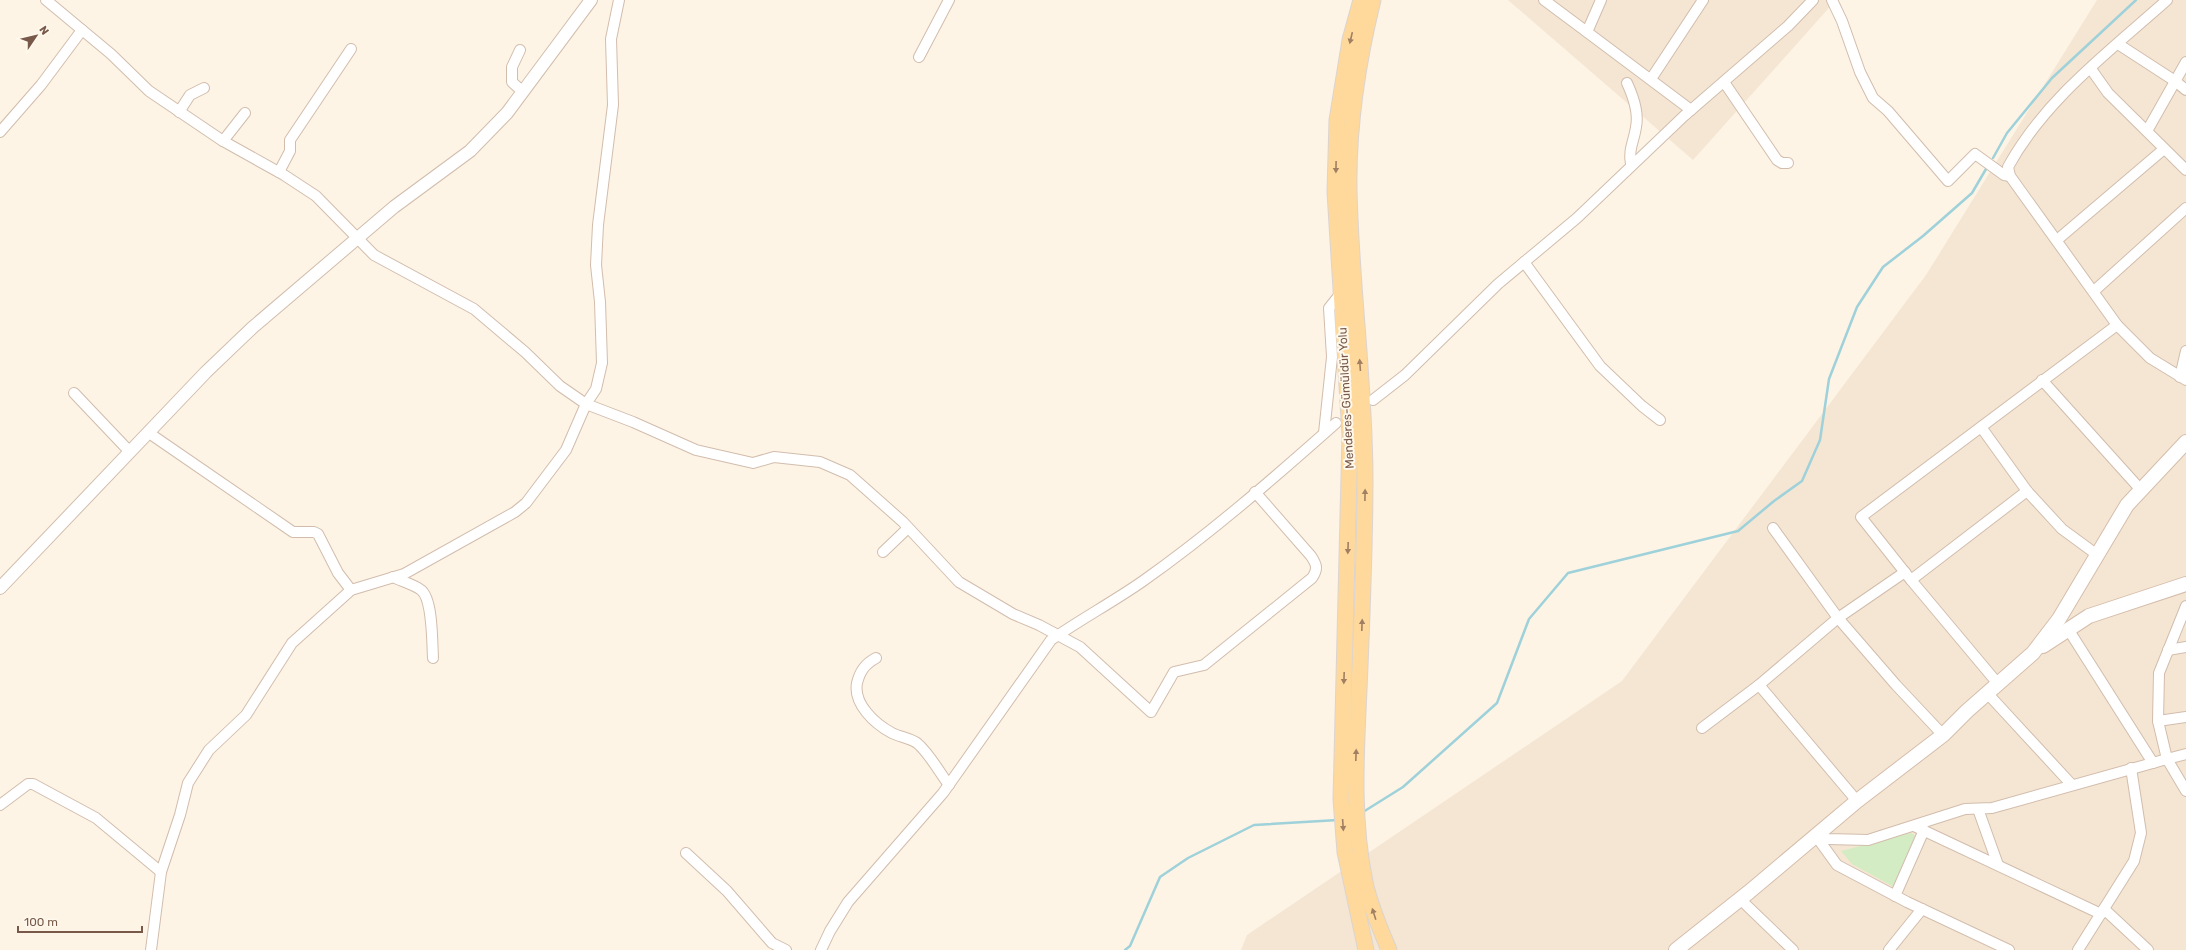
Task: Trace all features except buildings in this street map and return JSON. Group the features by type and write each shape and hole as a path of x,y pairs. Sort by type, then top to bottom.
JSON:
{"main road":[{"name":"Menderes-Gümüldür Yolu","path":"1352,849 1341,799 1350,465 1349,400 1335,192 1337,120 1350,40 1361,0"},
{"name":"Menderes-Gümüldür Yolu","path":"1352,849 1357,794 1356,763 1363,598 1365,478 1362,394 1349,190 1351,130 1364,41 1373,0"},
{"path":"2033,653 2058,619 2127,505 2186,442"},
{"path":"1676,950 1740,899 1857,801 1943,735 1967,711 1999,685 2033,653 2089,616 2186,584"},
{"path":"1352,849 1366,950"},
{"path":"1352,849 1389,950"}],"street":[{"path":"46,0 111,54 149,91 223,141 279,172 316,196 374,255 474,309 525,352 560,386 586,404 633,422 696,450 725,458 753,463 774,457 820,462 850,475 908,528 959,582 1012,614 1059,635 1080,647 1151,712 1174,672 1204,665 1312,578 1317,571 1316,564 1311,556 1255,492"},
{"path":"3,583 149,433 206,372 252,328 394,206 470,151 507,113 591,0"},
{"path":"151,950 161,872 180,814 188,783 209,750 246,715 292,643 351,590 404,574 516,512 526,503 566,450 586,404 596,389 602,363 600,302 596,265 598,225 613,105 611,39 619,0"},
{"path":"918,57 949,0"},
{"path":"1544,0 1651,78 1691,110"},
{"path":"1587,32 1602,0"},
{"path":"1651,78 1703,0"},
{"path":"1373,400 1405,375 1498,284 1577,218 1631,164 1788,26 1813,0"},
{"path":"1832,0 1842,21 1860,72 1873,98 1888,111 1948,180 1975,154 2004,175 2010,176"},
{"path":"2168,0 2050,106 2008,167 2010,176 2117,325 2150,358 2183,379 2186,351"},
{"path":"0,132 41,85 82,30"},
{"path":"2118,44 2175,81 2186,90"},
{"path":"279,172 290,150 290,140 350,48"},
{"path":"520,50 512,67 512,82 523,92"},
{"path":"2147,131 2186,62"},
{"path":"2091,69 2108,92 2186,170"},
{"path":"1724,82 1777,160 1782,163 1788,163"},
{"path":"1627,83 1633,97 1637,126 1629,155 1631,164"},
{"path":"179,112 190,95 204,88"},
{"path":"223,141 245,113"},
{"path":"2057,240 2164,149"},
{"path":"2094,291 2186,208"},
{"path":"1524,262 1600,366 1642,406 1660,420"},
{"path":"1324,433 1332,357 1328,308 1341,293"},
{"path":"1999,685 1861,517 2117,325"},
{"path":"2042,380 2141,490"},
{"path":"74,394 130,452"},
{"path":"821,950 830,931 848,902 949,785 1051,640 1112,603 1211,531 1336,423"},
{"path":"1981,427 2027,491 2062,529 2096,554"},
{"path":"149,433 293,532 314,532 318,534 338,573 351,590"},
{"path":"1702,728 1759,685 1838,618 1908,576 2027,491"},
{"path":"883,552 908,528"},
{"path":"1773,528 1838,618 1896,686 1943,735"},
{"path":"393,577 420,589 425,594 428,603 433,658"},
{"path":"2186,606 2159,673 2158,721 2167,759 2186,791"},
{"path":"2068,629 2153,763"},
{"path":"2168,650 2186,647"},
{"path":"876,658 866,663 859,674 856,688 858,701 875,721 892,733 916,742 925,751 949,785"},
{"path":"1759,685 1857,801"},
{"path":"1988,694 2072,785"},
{"path":"2158,721 2186,717"},
{"path":"1816,836 1868,840 1965,810 1992,808 2131,768 2186,754"},
{"path":"2078,950 2134,861 2141,833 2131,768"},
{"path":"0,805 28,784 33,784 96,818 161,872"},
{"path":"1978,809 1998,865"},
{"path":"1914,826 2102,912 2148,950"},
{"path":"1895,896 1924,830"},
{"path":"1816,836 1837,865 1895,896 2009,950"},
{"path":"686,853 727,891 772,942 786,950"},
{"path":"1740,899 1793,950"},
{"path":"1889,950 1922,909"}],"shaded area":[{"path":"1508,0 1836,0 1693,160"},
{"path":"2097,0 2186,0 2186,950 1241,950 1247,935 1622,681 1926,275"}],"green space":[{"path":"1911,833 1915,836 1894,887 1852,864 1841,851"}],"waterway":[{"path":"1993,158 2007,133 2052,78 2136,0"},
{"path":"1363,812 1403,787 1497,703 1529,619 1568,573 1738,531 1774,501 1802,481 1820,440 1829,379 1857,307 1883,267 1923,236 1972,193 1986,169"},
{"path":"1125,950 1130,946 1160,877 1188,858 1254,825 1338,820"}]}
